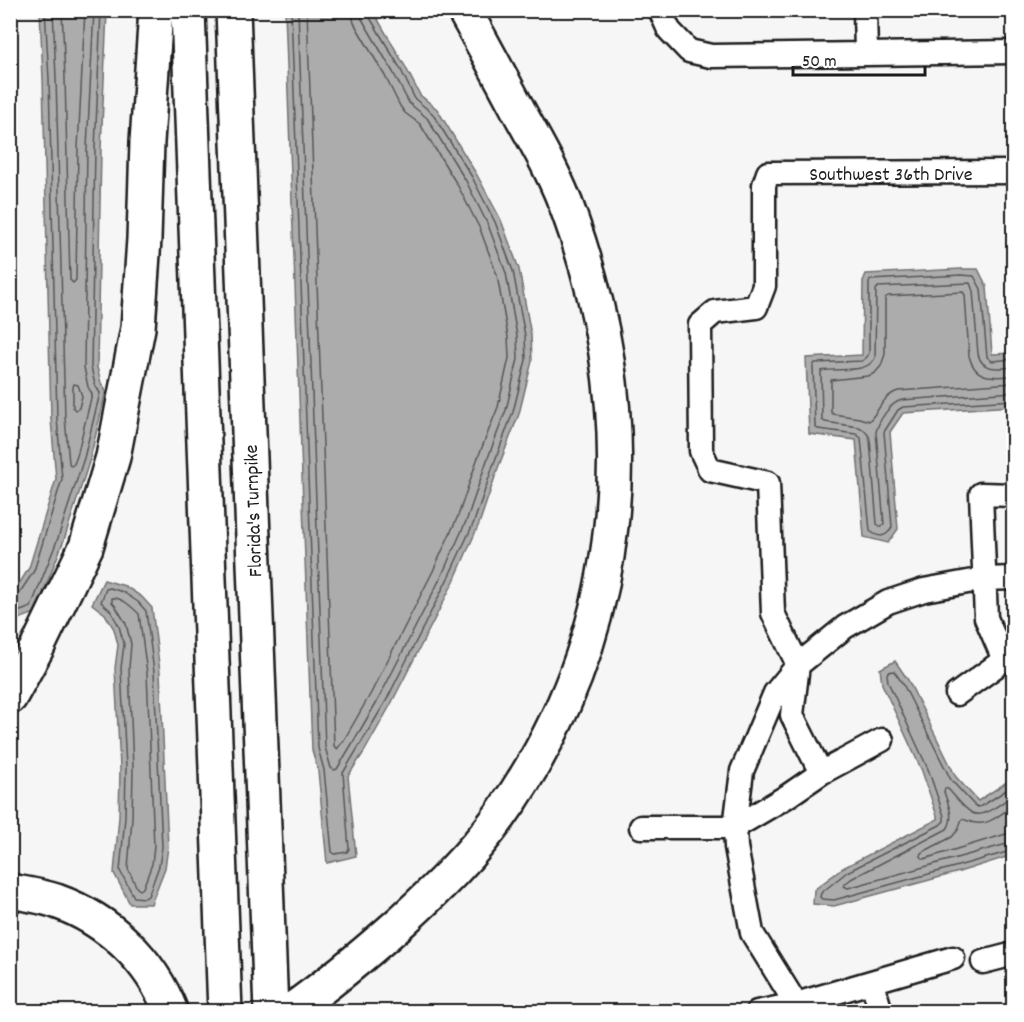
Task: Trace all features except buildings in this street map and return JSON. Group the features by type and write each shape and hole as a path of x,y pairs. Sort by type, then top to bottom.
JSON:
{"highway":[{"path":"10,697 19,675 86,547 113,457 138,328 156,10"},
{"path":"188,10 225,1011"},
{"name":"Florida's Turnpike","path":"233,10 271,1011"},
{"path":"289,1011 340,974 376,944 437,887 473,849 499,816 526,776 566,699 582,660 604,577 613,499 615,452 610,375 593,288 569,213 555,180 464,10"},
{"path":"10,891 57,901 103,925 138,955 154,976 171,1011"}],"street":[{"path":"660,10 669,30 689,51 711,56 1014,52"},
{"path":"865,10 866,54"},
{"name":"Southwest 36th Drive","path":"798,664 773,613 768,483 710,470 701,451 700,324 715,312 756,307 764,286 764,185 768,173 1014,172"},
{"path":"957,694 1009,658 986,618 981,494 1014,495"},
{"path":"801,1008 752,933 736,847 735,826 742,771 776,693 798,664 844,627 888,602 924,590 984,579 1014,578"},
{"path":"798,664 792,715 821,773"},
{"path":"641,827 735,826 786,797 821,773 882,740"},
{"path":"983,962 1014,954"},
{"path":"758,1011 801,1008 872,982 952,958"},
{"path":"872,982 881,1011"}],"water":[{"path":"40,11 107,11 101,149 97,367 101,383 106,391 90,459 64,540 35,613 11,622 11,592 16,589 29,568 56,479 51,419"},
{"path":"285,11 373,11 420,95 437,109 501,220 519,269 531,335 532,361 519,414 479,524 454,581 391,704 348,776 356,856 327,863 318,771 312,750"},
{"path":"978,269 987,287 992,354 1013,353 1013,406 903,413 890,432 898,529 888,543 864,537 856,440 809,434 806,358 862,355 863,281 866,274"},
{"path":"104,580 125,586 142,597 152,608 160,672 168,847 165,868 151,904 130,904 114,873 120,768 115,668 118,645 114,629 105,614 92,604"},
{"path":"895,661 908,680 956,777 978,801 1013,778 1013,855 834,906 813,904 814,890 843,868 938,819 922,771 882,684 880,669"}]}
